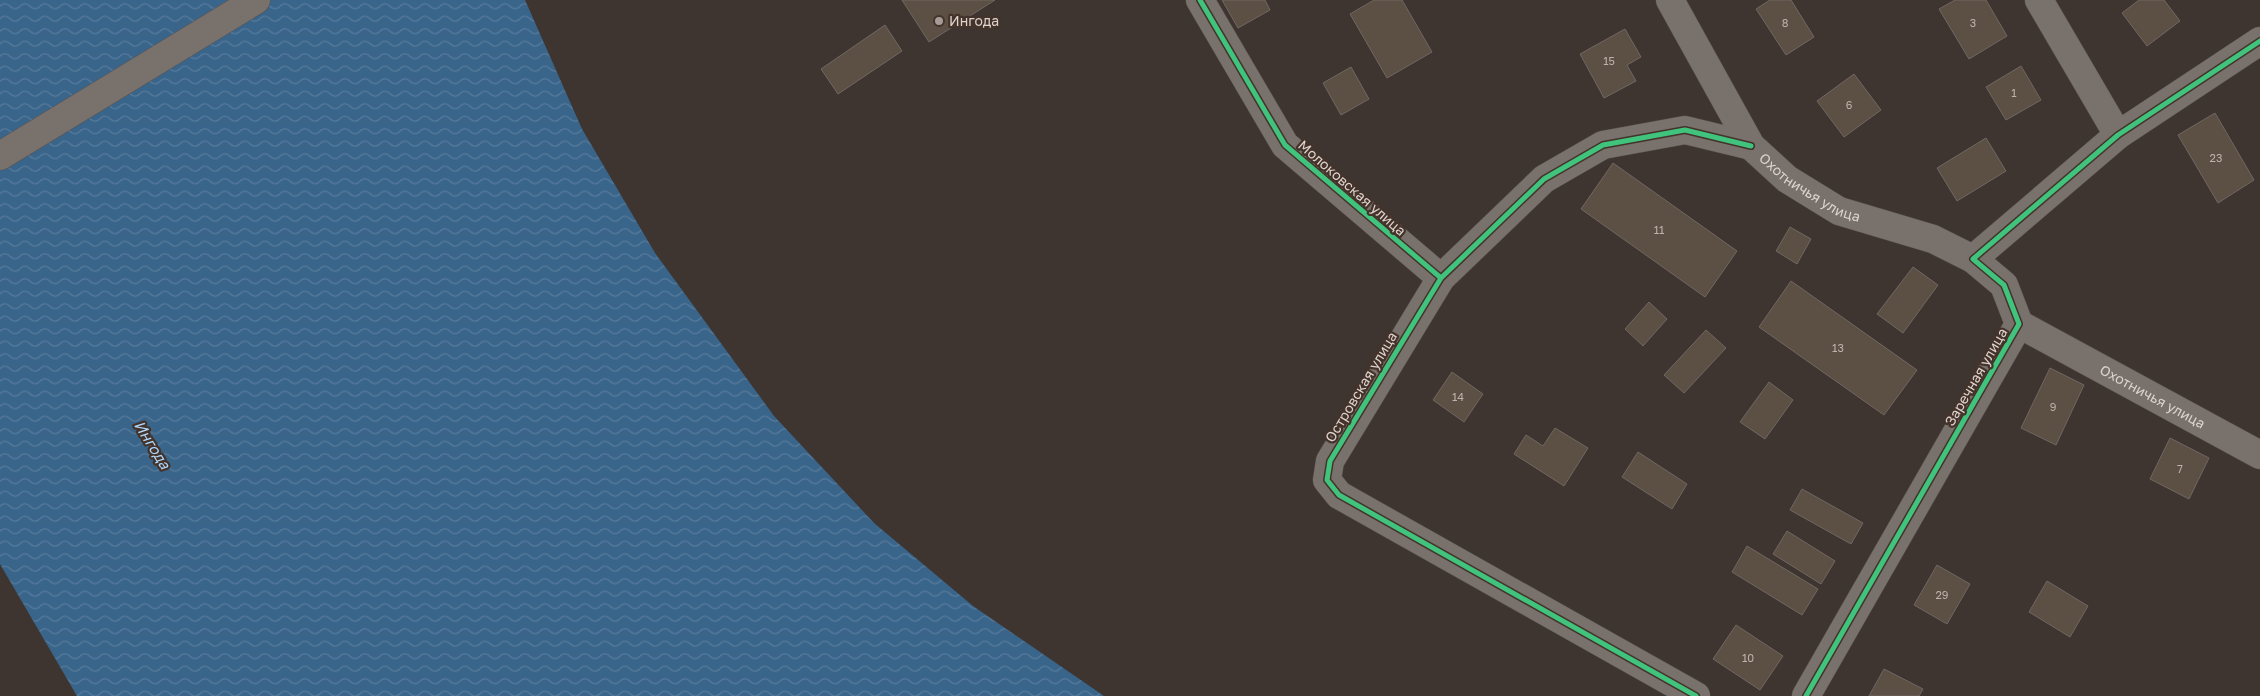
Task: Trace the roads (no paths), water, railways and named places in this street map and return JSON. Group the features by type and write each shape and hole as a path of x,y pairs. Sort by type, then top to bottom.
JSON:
{"street":[{"path":"0,156 256,0"},
{"name":"Молоковская улица","path":"1200,0 1285,145 1330,186 1441,278"},
{"name":"Охотничья улица","path":"1670,0 1751,146 1787,180 1839,211 1934,239 1973,260"},
{"path":"2039,0 2118,135"},
{"path":"1973,260 2118,135 2260,41"},
{"name":"Островская улица","path":"1696,696 1339,495 1327,480 1330,461 1441,278 1544,179 1603,145 1685,130 1751,146"},
{"name":"Заречная улица","path":"1806,696 2019,324 2004,285 1973,260"},
{"name":"Охотничья улица","path":"2019,324 2260,455"}],"water":[{"name":"Ингода","path":"0,0 525,0 582,129 655,253 774,416 874,523 973,606 1104,696 77,696 0,564"}],"place":[{"name":"Ингода","path":"939,21"}]}
